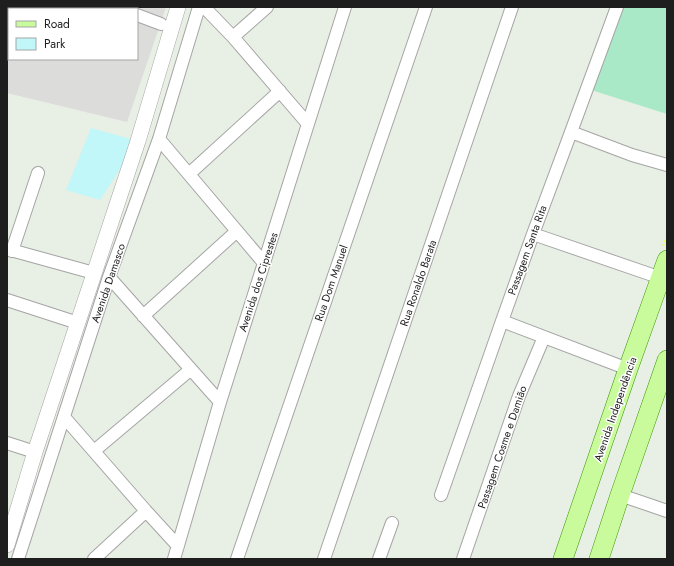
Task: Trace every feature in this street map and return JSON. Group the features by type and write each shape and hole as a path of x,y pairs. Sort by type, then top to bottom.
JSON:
{"main road":[{"name":"Avenida Independência","path":"563,559 664,269"},
{"path":"599,559 620,495 661,393 667,360"}],"street":[{"name":"Avenida Damasco","path":"20,558 64,417 138,141 178,7"},
{"name":"Avenida Damasco","path":"7,545 35,452 78,323 102,275 159,139 199,7"},
{"path":"204,7 233,37 308,124"},
{"path":"233,37 267,7"},
{"name":"Avenida dos Ciprestes","path":"174,559 220,402 346,7"},
{"name":"Rua Dom Manuel","path":"237,559 426,7"},
{"name":"Rua Ronaldo Barata","path":"324,559 512,7"},
{"name":"Passagem Santa Rita","path":"441,495 533,234 617,7"},
{"path":"138,15 161,24"},
{"path":"189,174 280,91"},
{"path":"571,132 632,155 667,165"},
{"path":"159,139 264,263"},
{"path":"38,173 10,250 102,275 143,316 220,402"},
{"path":"143,316 237,232"},
{"path":"533,234 664,269"},
{"path":"7,300 78,323"},
{"path":"502,321 628,369"},
{"name":"Passagem Cosme e Damião","path":"463,559 519,396 544,337"},
{"path":"94,451 190,370"},
{"path":"64,417 178,546"},
{"path":"7,443 35,452"},
{"path":"620,495 667,511"},
{"path":"94,559 146,511"},
{"path":"379,559 392,523"}],"shaded area":[{"path":"7,7 166,7 127,122 7,93"}],"green space":[{"path":"617,7 667,7 667,114 588,89"},
{"path":"91,128 138,141 100,200 66,190"}]}
